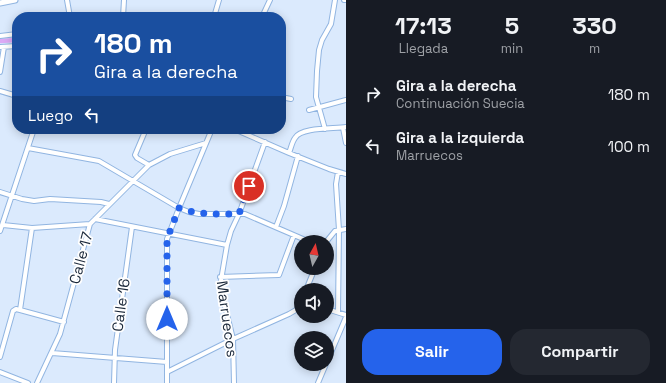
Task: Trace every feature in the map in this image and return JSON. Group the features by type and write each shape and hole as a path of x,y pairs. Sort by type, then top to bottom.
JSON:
{"street":[{"path":"0,3 15,0"},
{"path":"67,0 69,12"},
{"path":"123,12 124,0"},
{"path":"215,12 219,0"},
{"path":"264,12 270,0"},
{"path":"325,129 316,92 318,55 322,40 331,24 336,0"},
{"path":"0,36 12,35"},
{"path":"0,72 2,47 12,46"},
{"path":"0,91 12,95"},
{"path":"286,98 291,98"},
{"path":"309,110 346,100"},
{"path":"289,153 295,137 299,133 311,130 344,127 346,143"},
{"path":"0,231 32,134"},
{"path":"144,134 136,155 149,165"},
{"path":"167,383 166,247 168,234 210,134"},
{"path":"246,134 289,153 346,174"},
{"name":"Marruecos","path":"234,383 233,339 220,286 220,278 231,231 239,214 265,142"},
{"name":"Calle 17","path":"37,383 52,353 64,322 90,224 149,165 170,154 206,143"},
{"path":"28,148 99,161 179,208 189,212 199,214 245,214 294,235 279,275 220,278"},
{"path":"276,227 284,206 298,156"},
{"path":"338,172 336,184 339,230 338,312"},
{"path":"0,192 34,201 50,199 101,202 110,204"},
{"path":"94,219 227,245"},
{"path":"3,225 32,228 90,224"},
{"name":"Calle 16","path":"114,383 114,358 132,227"},
{"path":"20,310 32,228"},
{"path":"331,235 339,230 346,229"},
{"path":"0,357 12,311 16,309 64,322"},
{"path":"167,372 294,310"},
{"path":"334,311 346,316 334,346"},
{"path":"52,353 167,362"},
{"path":"318,383 323,371"},
{"path":"0,372 28,383"}],"waterway":[{"path":"0,41 12,40"}],"route":[{"path":"167,319 166,247 168,234 179,208 199,214 239,214 249,186"}]}
